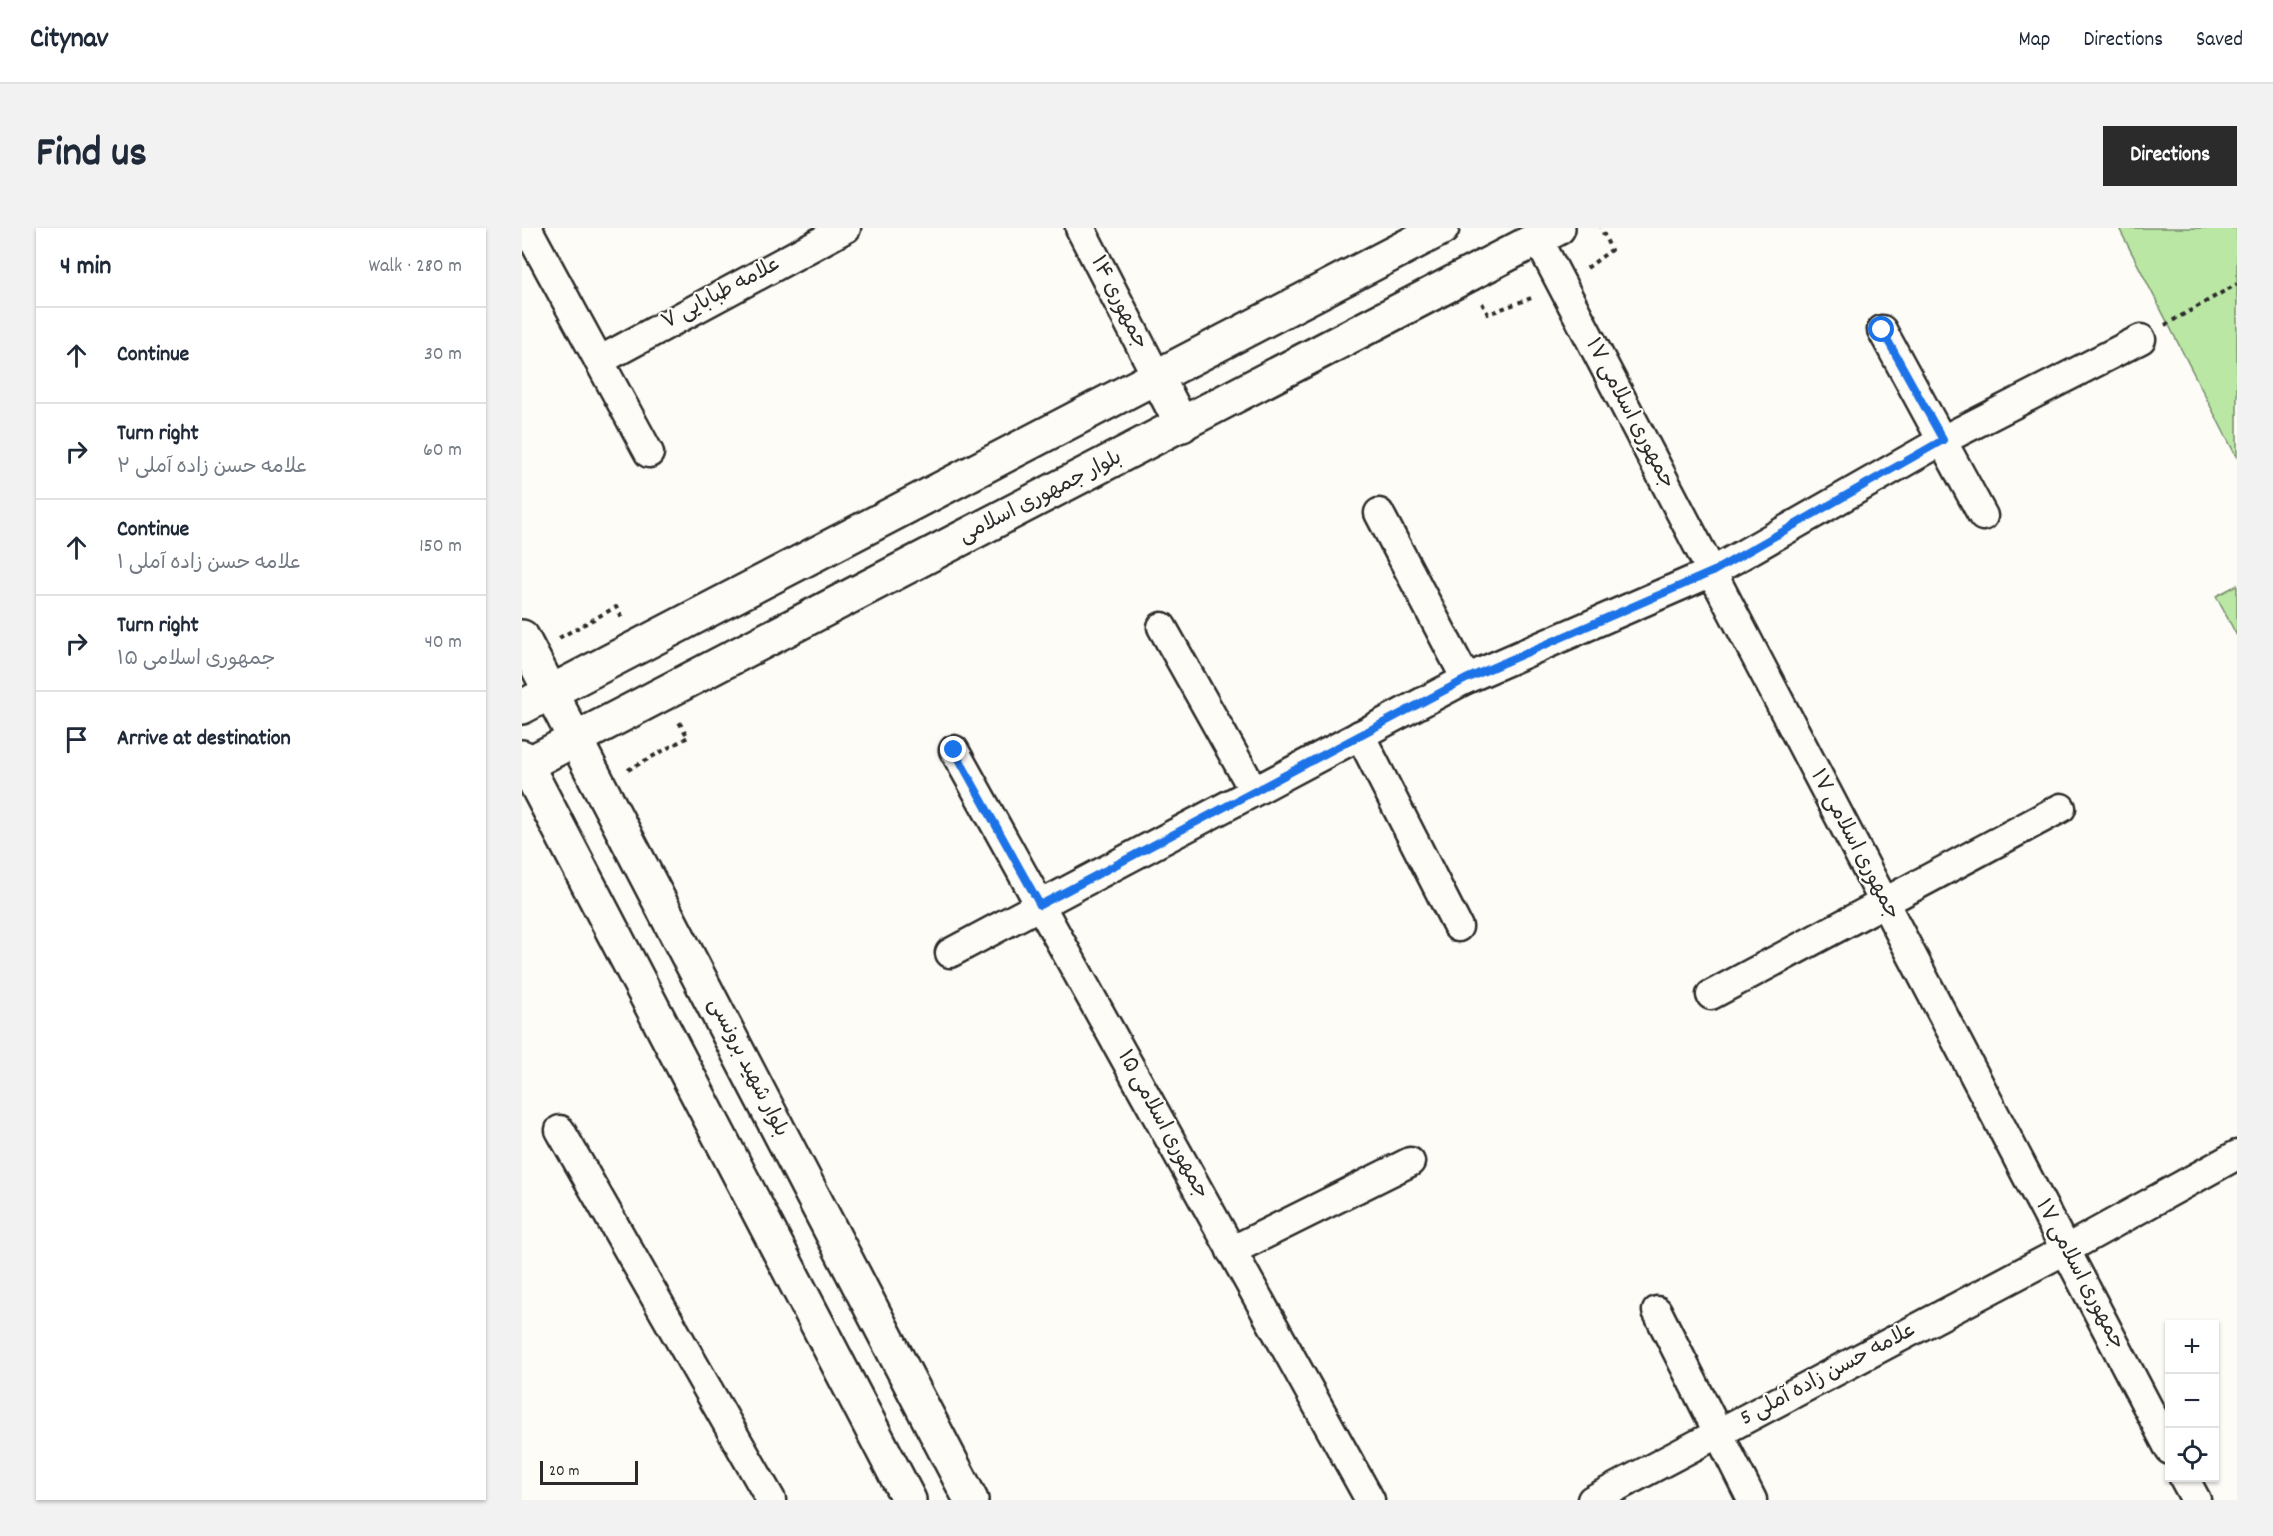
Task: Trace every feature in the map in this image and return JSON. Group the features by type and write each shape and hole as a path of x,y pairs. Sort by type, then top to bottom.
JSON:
{"street":[{"path":"527,228 649,453"},
{"name":"علامه طبابایی ۷","path":"599,361 846,228"},
{"name":"جمهوری ۱۴","path":"1080,228 1157,377"},
{"path":"522,707 1442,228"},
{"name":"بلوار جمهوری اسلامی","path":"523,763 575,739 1548,233"},
{"name":"جمهوری اسلامی ۱۷","path":"1548,233 1712,572 2165,1442"},
{"path":"1882,330 1983,516"},
{"path":"950,953 1466,679 1712,572 1943,440 2141,339"},
{"path":"1157,377 1182,425"},
{"path":"1379,513 1466,679"},
{"path":"1161,627 1254,791"},
{"name":"بلوار شهید برونسی","path":"522,637 971,1500"},
{"path":"1360,735 1458,927"},
{"name":"جمهوری اسلامی ۱۵","path":"954,750 1370,1500"},
{"path":"523,763 903,1498"},
{"path":"1711,995 2061,808"},
{"path":"560,1130 771,1500"},
{"name":"علامه حسن زاده آملی 5","path":"1592,1500 2065,1250 2237,1155"},
{"path":"1231,1251 1410,1162"},
{"path":"1657,1311 1752,1500"},
{"path":"2186,1482 2196,1500"}],"path":[{"path":"2141,339 2237,284"}],"green space":[{"path":"2119,228 2237,228 2237,458"},
{"path":"2237,585 2237,636 2216,596"}],"route":[{"path":"954,750 1040,905 1466,679 1712,572 1943,440 1882,330"}]}
